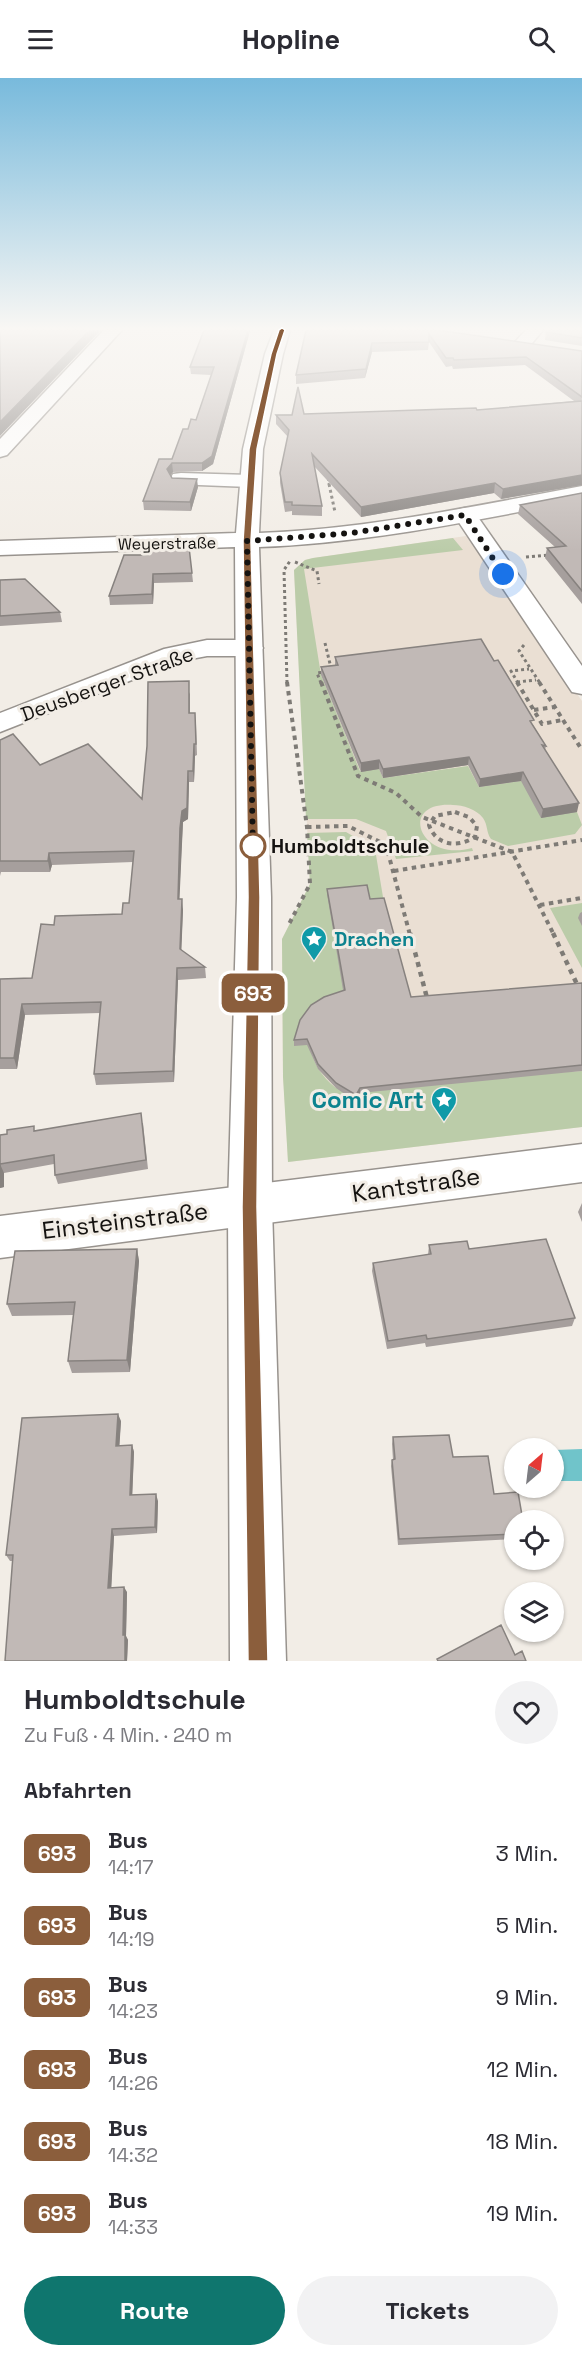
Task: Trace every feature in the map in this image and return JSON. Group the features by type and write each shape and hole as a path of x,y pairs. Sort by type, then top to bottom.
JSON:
{"main road":[{"path":"0,451 43,404"},
{"path":"258,1661 250,1207 254,897 247,541 253,449 263,404"},
{"path":"181,479 250,481"},
{"name":"Weyerstraße","path":"0,548 247,541 352,533 582,493"},
{"path":"465,515 582,686"},
{"name":"Deusberger Straße","path":"0,723 173,655 207,648 250,648"},
{"name":"Kantstraße","path":"250,1207 582,1163"},
{"name":"Einsteinstraße","path":"0,1237 250,1207"}],"path":[{"path":"328,478 336,516"},
{"path":"525,557 559,554"},
{"path":"296,558 290,560 284,570 287,681 307,827 348,826 386,845 428,1001"},
{"path":"290,560 317,571 319,584"},
{"path":"527,642 519,651 582,750"},
{"path":"325,643 331,671 317,673 358,776 396,793 422,817 512,852 540,905 582,995"},
{"path":"529,669 511,671 542,724 562,720"},
{"path":"517,682 536,680"},
{"path":"534,710 554,707"},
{"path":"527,718 538,717"},
{"path":"441,813 463,814 477,826 475,837 464,843 447,843 433,836 429,825 431,820 441,813"},
{"path":"394,871 582,840"},
{"path":"540,905 582,898"}],"shaded area":[{"path":"466,536 582,701 582,1127 288,1162 283,1073 282,939 310,884 294,570 305,560 313,558"}],"green space":[{"path":"453,538 463,550 304,569 321,675 360,771 379,769 383,778 468,766 479,787 555,776 577,812 582,825 575,834 508,846 491,839 483,818 473,810 457,805 436,806 425,812 420,821 422,831 428,840 439,847 454,850 472,848 473,851 396,859 386,831 356,819 306,819 294,570 305,560 313,558"},
{"path":"346,832 375,849 384,903 345,1002 309,1044 315,1063 326,1079 336,1088 582,1071 582,1127 288,1162 283,1077 282,939 310,884 307,833"},
{"path":"582,903 582,968 550,908"}],"water":[{"path":"582,1449 582,1481 564,1481 564,1450"}],"building":[{"path":"0,404 18,404 0,422"},
{"path":"201,404 227,404 212,456 202,463 172,463 167,469 172,478 197,479 190,502 143,501 159,459 172,459 183,429 188,429 191,419 196,420"},
{"path":"294,404 302,404 304,414 476,408 477,410 548,404 582,404 582,475 503,489 495,483 361,507 312,454 322,506 292,505 292,502 285,502 280,473 289,430 276,415 292,415"},
{"path":"582,493 582,591 547,548 566,546 520,505"},
{"path":"189,547 192,573 153,574 152,594 109,596 124,555 148,555 149,548"},
{"path":"25,579 60,612 0,616 0,580"},
{"path":"481,639 494,661 498,660 534,720 530,721 546,746 542,745 579,803 543,809 523,772 480,779 469,757 383,769 379,760 361,763 321,667 338,665 335,657"},
{"path":"189,681 189,713 195,713 196,744 194,744 193,771 188,771 187,808 182,811 180,828 178,899 182,899 180,949 205,967 177,968 173,1071 94,1074 101,1002 22,1004 14,1058 0,1058 0,979 32,978 41,924 54,925 55,916 122,914 123,903 129,903 134,851 49,853 48,861 0,861 0,740 13,734 40,765 88,744 142,799 147,746 148,682"},
{"path":"367,885 370,899 384,898 411,997 582,983 582,1065 360,1088 356,1095 336,1083 318,1064 307,1039 294,1040 300,1020 311,1005 324,997 345,990 327,889"},
{"path":"141,1113 146,1160 55,1175 54,1155 0,1164 0,1135 7,1134 7,1130 34,1126 34,1131"},
{"path":"546,1239 575,1318 427,1339 426,1335 388,1341 373,1263 431,1254 429,1245 467,1241 469,1249"},
{"path":"137,1249 127,1360 68,1361 75,1302 7,1304 15,1251"},
{"path":"118,1414 116,1446 132,1445 130,1495 156,1494 155,1527 112,1529 108,1588 124,1587 125,1661 5,1661 13,1555 6,1555 22,1418"},
{"path":"449,1435 453,1457 488,1456 494,1494 504,1493 504,1498 519,1498 521,1510 504,1510 504,1534 399,1539 392,1460 395,1459 393,1437"},
{"path":"501,1625 504,1631 504,1642 509,1642 515,1655 522,1651 526,1661 438,1661 437,1659"}],"bus line":[{"name":"693","path":"258,1661 250,1207 254,897 247,541 253,449 263,404"}],"place":[{"name":"Humboldtschule","path":"253,846"},
{"name":"Drachen","path":"314,962"},
{"name":"Comic Art","path":"444,1123"}],"route":[{"path":"253,846 253,850 247,541 310,538 388,529 465,515 503,574"}]}
